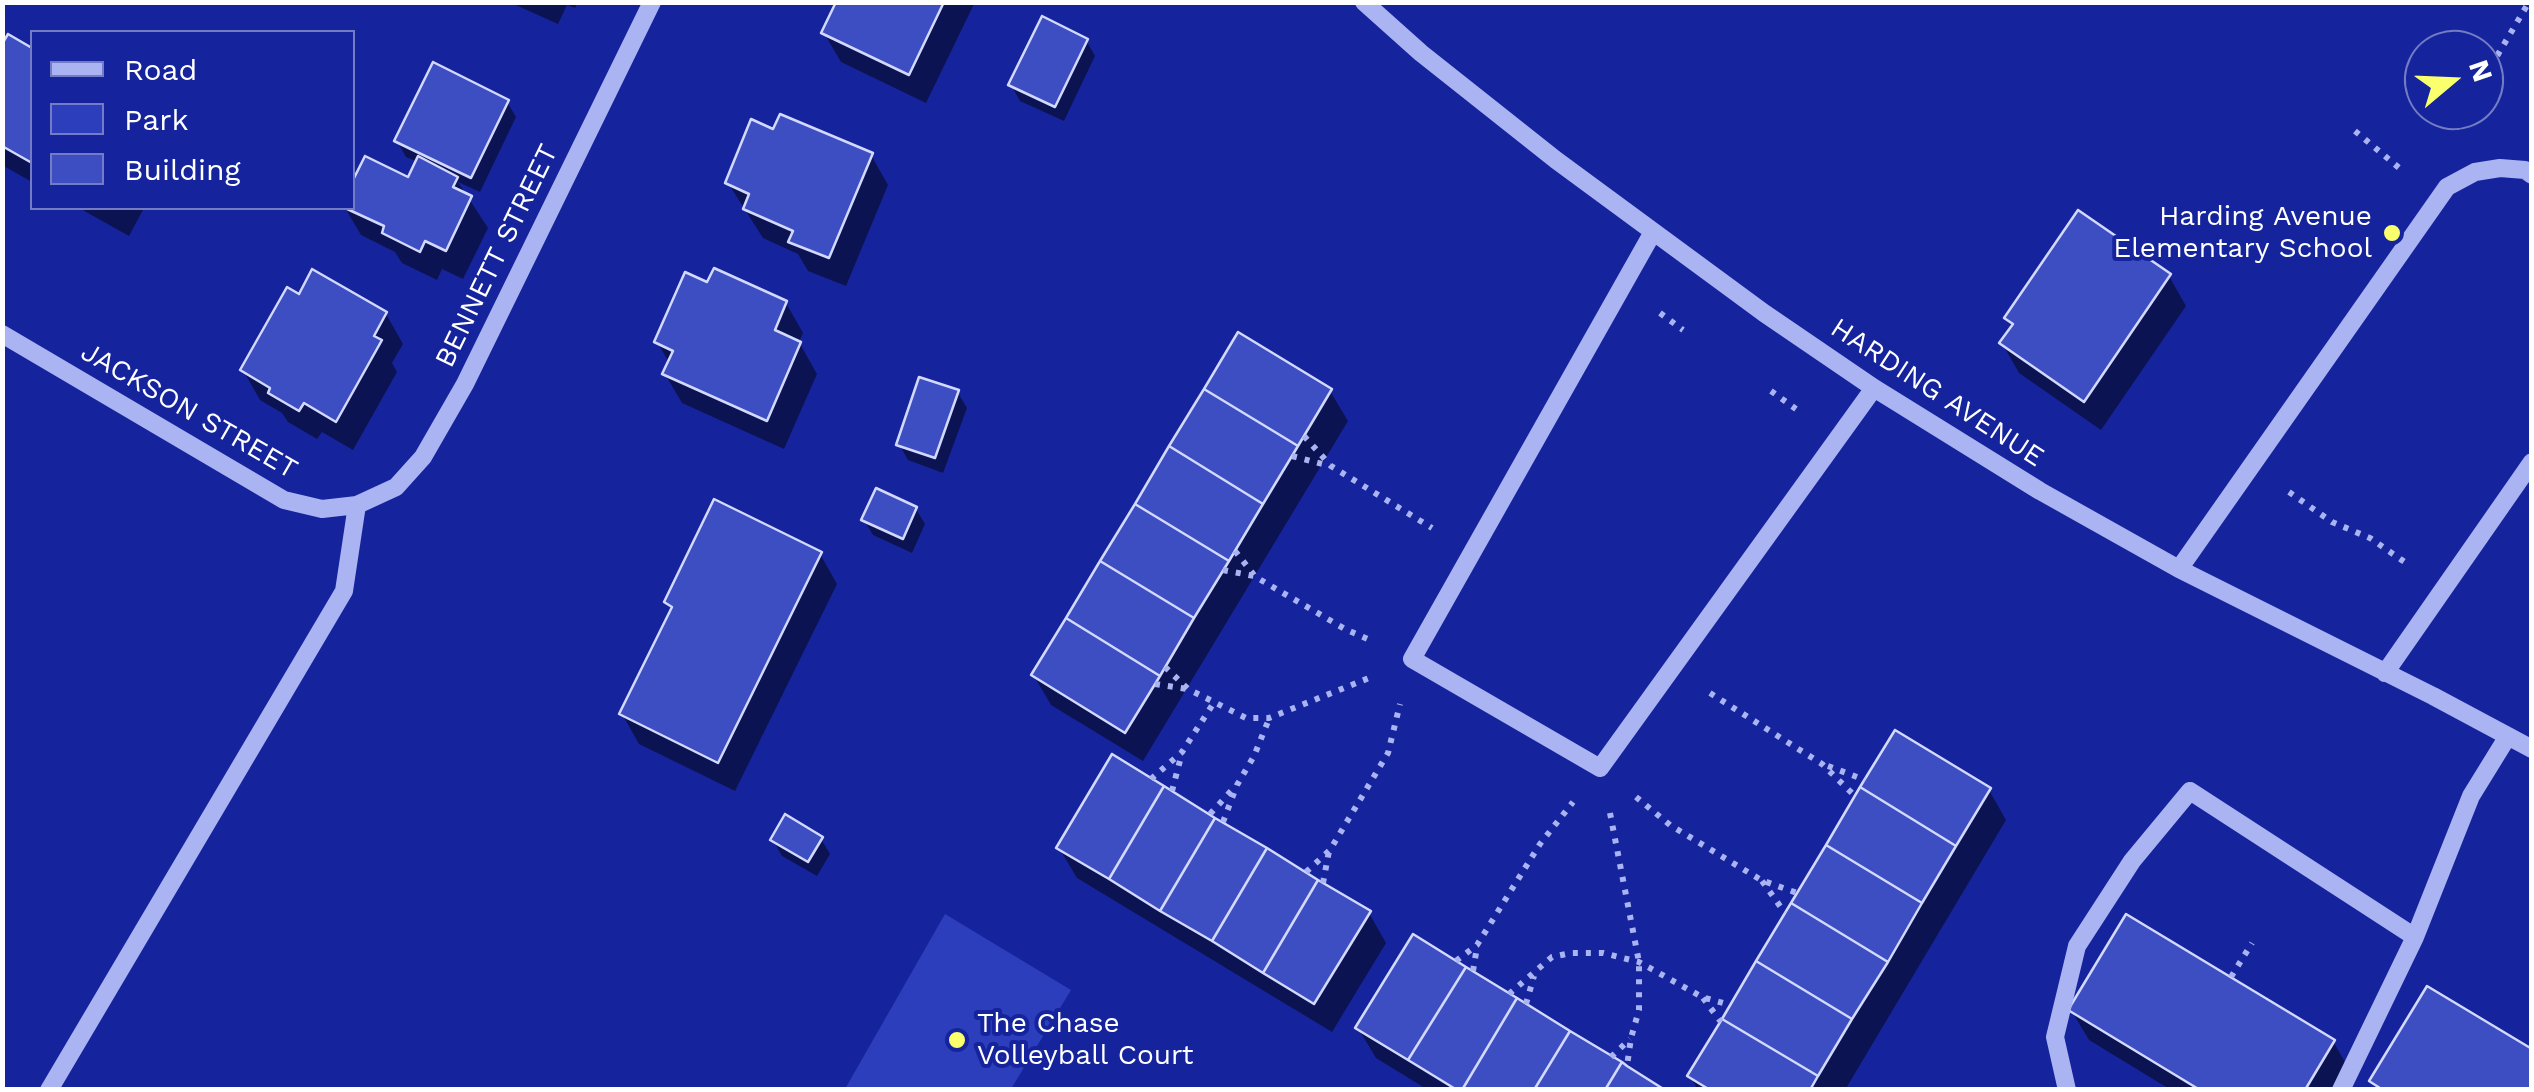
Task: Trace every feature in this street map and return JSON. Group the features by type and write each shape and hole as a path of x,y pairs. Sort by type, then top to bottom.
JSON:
{"street":[{"name":"BENNETT STREET","path":"357,505 396,487 424,457 465,384 652,2"},
{"name":"HARDING AVENUE","path":"1364,2 1436,65 1653,232 1874,388 2040,490 2179,569 2532,749"},
{"path":"2179,569 2447,187 2475,172 2500,168 2525,170 2532,175"},
{"path":"1653,232 1412,660 1600,768 1874,388"},
{"name":"JACKSON STREET","path":"2,334 284,500 322,509 357,505"},
{"path":"2385,673 2532,462"},
{"path":"49,1090 344,592 357,505"},
{"path":"2341,1090 2416,937 2472,796 2508,736"},
{"path":"2067,1090 2055,1037 2076,946 2132,861 2190,791 2416,937"}],"path":[{"path":"2504,44 2529,2"},
{"path":"2355,131 2438,200"},
{"path":"1659,313 1683,330"},
{"path":"1770,390 1796,409"},
{"path":"1304,436 1331,466 1411,515"},
{"path":"1292,456 1331,466"},
{"path":"2332,522 2370,538"},
{"path":"1235,551 1254,576"},
{"path":"1223,570 1254,576 1346,629"},
{"path":"1166,666 1188,689 1214,704 1246,718 1269,718 1412,660"},
{"path":"1155,684 1188,689"},
{"path":"1151,779 1182,752 1214,704"},
{"path":"1742,713 1822,764 1855,796"},
{"path":"1223,822 1269,718"},
{"path":"1172,792 1182,752"},
{"path":"1306,872 1330,850 1388,753"},
{"path":"1822,764 1866,780"},
{"path":"1600,768 1640,962 1639,1010 1627,1066"},
{"path":"1210,814 1237,785"},
{"path":"1670,824 1761,880 1797,893"},
{"path":"1456,961 1477,946 1540,844"},
{"path":"1323,882 1330,850"},
{"path":"1761,880 1785,913"},
{"path":"2231,977 2252,943"},
{"path":"1474,971 1477,946"},
{"path":"1509,994 1552,957 1603,952 1640,962 1702,997 1730,1005"},
{"path":"1526,1004 1534,974"},
{"path":"1702,997 1720,1022"},
{"path":"1612,1057 1631,1038"}],"green space":[{"name":"The Chase Volleyball Court","path":"945,914 1071,990 1011,1089 845,1089"}],"building":[{"path":"836,2 944,2 909,75 821,33"},
{"path":"1042,16 1088,39 1055,107 1008,85"},
{"path":"8,34 30,47 30,162 2,146 2,44"},
{"path":"433,62 509,100 471,178 394,141"},
{"path":"780,114 873,153 829,258 788,242 793,231 743,209 749,194 725,183 751,119 773,129"},
{"path":"365,156 408,177 418,156 458,177 453,187 472,196 446,251 425,241 420,252 382,233 384,226 349,210 355,210 355,176"},
{"path":"2078,210 2171,274 2084,402 1999,343 2013,324 2004,318"},
{"path":"714,268 787,301 775,330 801,342 767,421 662,374 673,351 654,342 685,272 707,282"},
{"path":"312,269 387,312 374,336 382,340 336,422 304,403 299,411 240,370 287,287 299,294"},
{"path":"1238,332 1332,389 1298,446 1204,389"},
{"path":"919,377 959,390 935,458 896,445"},
{"path":"1204,389 1298,446 1263,504 1169,446"},
{"path":"1169,446 1263,504 1229,561 1135,504"},
{"path":"876,488 917,507 903,539 861,520"},
{"path":"714,499 822,552 718,763 619,714 672,607 664,602"},
{"path":"1135,504 1229,561 1194,618 1100,561"},
{"path":"1100,561 1194,618 1160,676 1066,618"},
{"path":"1066,618 1160,676 1125,733 1031,675"},
{"path":"1895,730 1991,788 1956,846 1860,787"},
{"path":"1112,754 1164,786 1109,879 1056,848"},
{"path":"1164,786 1215,818 1160,911 1109,879"},
{"path":"1860,787 1956,846 1922,903 1826,845"},
{"path":"785,814 823,837 808,862 770,840"},
{"path":"1215,818 1267,848 1212,941 1160,911"},
{"path":"1826,845 1922,903 1888,962 1791,903"},
{"path":"1267,848 1318,880 1263,973 1212,941"},
{"path":"1318,880 1371,911 1314,1004 1263,973"},
{"path":"1791,903 1888,962 1852,1019 1756,961"},
{"path":"2126,914 2335,1040 2305,1090 2200,1090 2068,1010"},
{"path":"1413,934 1466,967 1408,1060 1355,1028"},
{"path":"1756,961 1852,1019 1818,1076 1722,1019"},
{"path":"1466,967 1517,998 1462,1090 1457,1090 1408,1060"},
{"path":"2427,986 2532,1049 2532,1090 2383,1090 2369,1081"},
{"path":"1517,998 1570,1031 1534,1090 1462,1090"},
{"path":"1722,1019 1818,1076 1810,1090 1710,1090 1687,1076"},
{"path":"1570,1031 1622,1062 1605,1090 1534,1090"},
{"path":"1622,1062 1627,1066 1665,1090 1605,1090"}],"place":[{"name":"Harding Avenue Elementary School","path":"2392,233"},
{"name":"The Chase Volleyball Court","path":"957,1040"}]}
